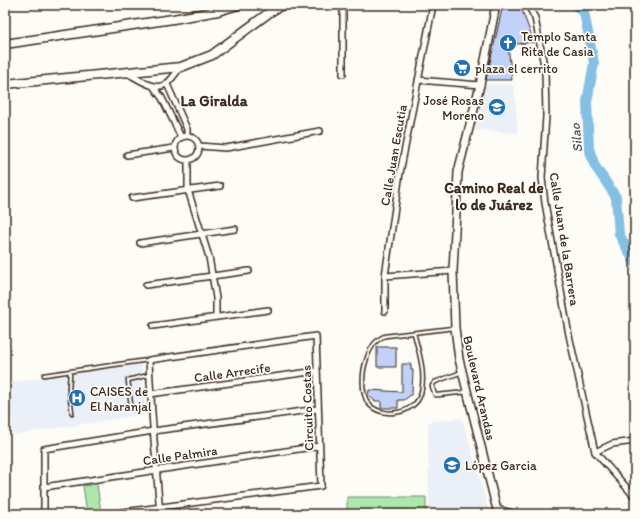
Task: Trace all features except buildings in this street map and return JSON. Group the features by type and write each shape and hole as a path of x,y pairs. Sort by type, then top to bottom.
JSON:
{"main road":[{"path":"5,44 173,19 218,11 238,5"},
{"path":"5,84 181,67 212,55 270,12 282,5"},
{"name":"Boulevard Arandas","path":"496,5 480,85 458,172 453,271 455,328 462,372 498,512"}],"street":[{"path":"343,5 343,74"},
{"name":"Calle Juan Escutia","path":"385,311 385,276 400,174 433,5"},
{"name":"Calle Juan de la Barrera","path":"528,5 535,18 545,71 546,116 542,178 545,203 569,335 595,452"},
{"path":"125,72 153,86 160,86 166,84 181,67"},
{"path":"418,80 480,85"},
{"path":"166,84 187,129 187,135"},
{"path":"153,86 162,98 181,137"},
{"path":"199,146 226,148 320,131"},
{"path":"187,135 197,141 199,146 195,157 188,160 179,157 174,148 177,140 187,135"},
{"path":"127,155 174,148"},
{"path":"188,160 188,190 202,233 213,276 216,317"},
{"path":"132,198 220,186"},
{"path":"140,243 235,228"},
{"path":"146,286 249,271"},
{"path":"385,276 453,271"},
{"path":"153,326 268,310"},
{"name":"Circuito Costas","path":"149,360 316,336 321,486 160,506"},
{"path":"149,360 150,394 160,514"},
{"name":"Calle Arrecife","path":"150,394 317,371"},
{"path":"44,514 44,449 153,431 318,409"},
{"path":"635,442 612,444 595,452 635,497"},
{"name":"Calle Palmira","path":"44,487 320,446"},
{"path":"108,514 160,506"},
{"path":"498,512 517,514"}],"lane":[{"path":"414,333 422,374 423,385 421,395 415,404 407,409 395,413 380,411 368,403 364,392 363,369 368,352 378,339 414,333 455,328"},
{"path":"44,375 149,360"},
{"path":"70,372 69,389 72,413"},
{"path":"462,372 435,382 432,386 434,395 467,392"},
{"path":"149,375 128,380 131,406 135,409 151,408"}],"shaded area":[{"name":"José Rosas Moreno","path":"483,84 514,85 518,133 475,130"},
{"name":"CAISES de El Naranjal","path":"141,363 146,414 13,435 7,383"},
{"name":"López Garcia","path":"462,418 490,514 429,514 428,422"}],"green space":[{"path":"97,484 101,513 87,514 83,486"},
{"path":"347,497 426,497 426,514 347,514"}],"waterway":[{"name":"Silao","path":"575,5 584,12 594,63 587,102 589,149 595,166 616,197 619,234 635,263"}],"place":[{"name":"Templo Santa Rita de Casia","path":"508,43"},
{"name":"plaza el cerrito","path":"462,68"},
{"name":"José Rosas Moreno","path":"497,107"},
{"name":"CAISES de El Naranjal","path":"77,398"},
{"name":"López Garcia","path":"452,465"}],"district":[{"name":"La Giralda","path":"214,101"},
{"name":"Camino Real de lo de Juárez","path":"494,196"}]}
